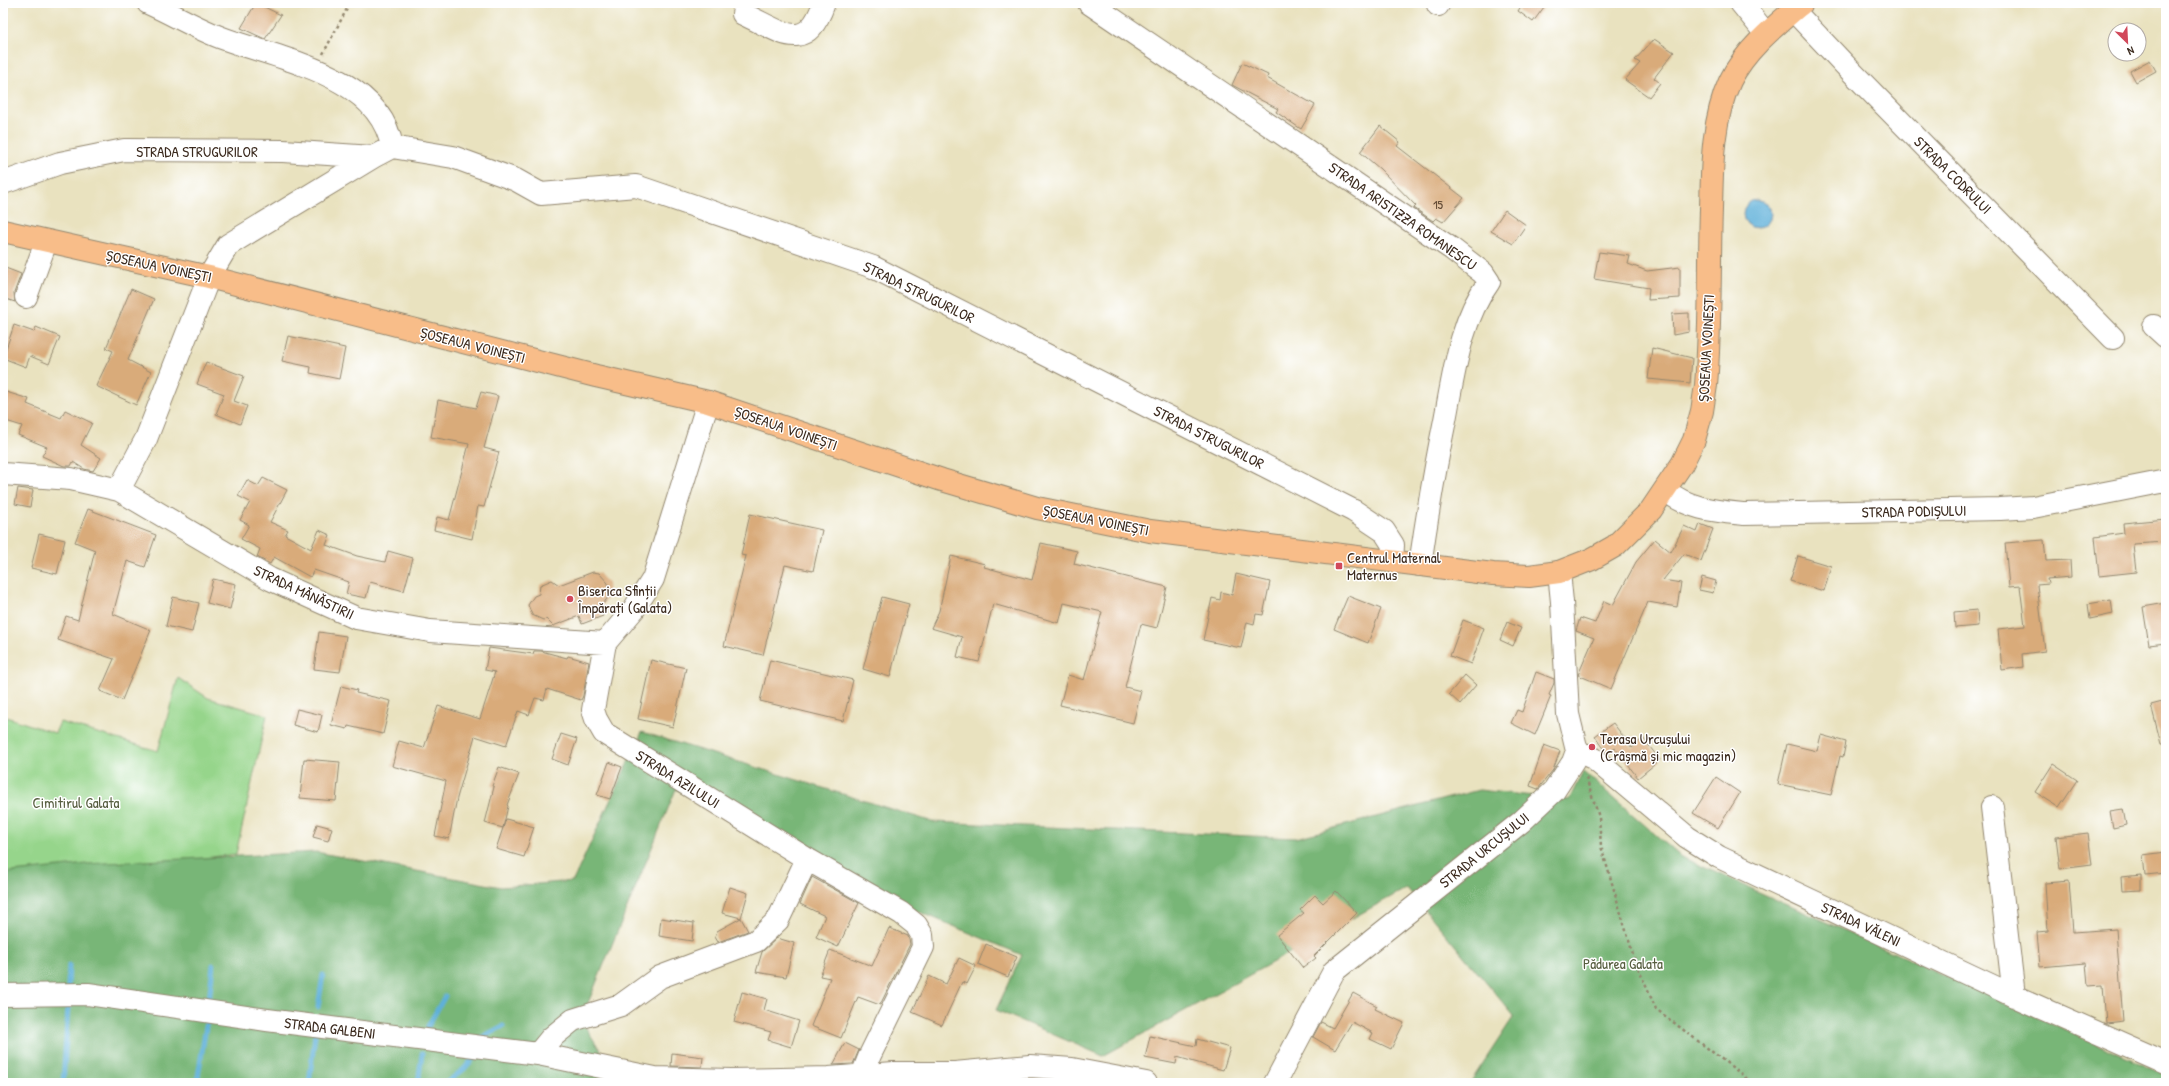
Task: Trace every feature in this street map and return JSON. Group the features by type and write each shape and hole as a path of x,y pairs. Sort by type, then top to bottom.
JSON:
{"main road":[{"name":"ȘOSEAUA VOINEȘTI","path":"3,231 46,242 209,277 596,376 708,402 942,480 1037,508 1150,531 1493,574 1529,576 1559,572 1592,559 1615,546 1651,510 1682,464 1694,440 1702,411 1706,385 1712,172 1719,108 1731,80 1766,34 1798,6"}],"street":[{"path":"119,490 146,439 209,277 228,245 392,147 390,134 372,105 356,90 314,70 223,38 148,3"},
{"path":"743,14 789,35 797,36 806,33 813,28 818,20 824,3"},
{"name":"STRADA ARISTIZZA ROMANESCU","path":"1089,3 1452,249 1484,273 1490,282 1481,294 1461,340 1437,459 1420,565"},
{"path":"1741,3 1766,34"},
{"name":"STRADA CODRULUI","path":"1798,6 1845,65 2113,338"},
{"name":"STRADA STRUGURILOR","path":"392,147 453,157 516,180 541,194 636,186 873,267 1354,511 1384,531 1392,545 1392,561"},
{"name":"STRADA STRUGURILOR","path":"3,183 60,163 124,150 283,151 373,157"},
{"path":"26,297 46,242"},
{"path":"605,643 634,609 653,579 708,402"},
{"name":"STRADA MĂNĂSTIRII","path":"3,474 71,479 119,490 270,579 356,618 430,631 605,643"},
{"name":"STRADA PODIȘULUI","path":"1665,490 1677,500 1710,511 1744,514 2033,508 2166,481"},
{"path":"1559,572 1568,714 1577,751"},
{"name":"STRADA AZILULUI","path":"605,643 593,710 604,733 807,860 901,913 916,925 922,935 923,947 859,1079"},
{"name":"STRADA VĂLENI","path":"1577,751 1593,758 1686,837 1718,857 2014,996 2166,1063"},
{"name":"STRADA URCUȘULUI","path":"1275,1083 1334,971 1521,822 1554,791 1573,762 1577,751"},
{"path":"1992,807 2014,996"},
{"path":"538,1054 551,1038 572,1020 621,1005 660,977 756,941 778,920 807,860"},
{"name":"STRADA GALBENI","path":"3,995 88,994 267,1020 538,1054 653,1080 859,1079 955,1073 1030,1066 1072,1069 1146,1083"}],"path":[{"path":"314,70 350,3"},
{"path":"1577,751 1599,817 1601,846 1635,961 1656,1009 1753,1083"}],"green space":[{"name":"Cimitirul Galata","path":"178,678 208,698 267,715 236,854 3,883 3,716 55,733 60,722 158,751"},
{"name":"Pădurea Galata","path":"642,732 933,822 1296,838 1479,790 1569,800 1583,771 1681,857 2166,1075 2166,1083 1470,1083 1514,1016 1407,888 1103,1056 996,1010 1022,955 889,899 676,789 581,1020 621,1083 3,1083 3,873 87,864 316,852 501,887 573,881"}],"water":[{"path":"1757,200 1767,204 1771,214 1767,224 1757,228 1747,224 1743,214 1747,204"}],"building":[{"path":"256,3 281,15 265,39 241,28"},
{"path":"1523,3 1547,3 1533,22 1518,11"},
{"path":"1654,39 1674,52 1654,78 1660,83 1649,97 1625,80 1640,63 1635,60"},
{"path":"2150,60 2156,71 2136,82 2130,71"},
{"path":"1242,63 1268,75 1267,78 1315,105 1301,129 1276,112 1278,109 1232,85"},
{"path":"1380,126 1400,142 1397,146 1464,198 1443,222 1436,218 1433,221 1414,208 1416,206 1380,169 1360,152"},
{"path":"1505,210 1526,225 1513,244 1491,231"},
{"path":"1599,252 1630,256 1628,264 1647,271 1680,267 1680,298 1648,300 1649,288 1594,279"},
{"path":"3,267 21,274 14,293 15,302 3,298"},
{"path":"131,289 154,299 128,360 151,372 136,405 96,386 113,351 106,348"},
{"path":"1689,313 1689,332 1673,335 1672,314"},
{"path":"14,325 34,332 36,327 60,337 49,364 30,356 26,367 3,358"},
{"path":"288,336 345,348 339,379 310,373 311,367 282,361"},
{"path":"1652,348 1692,358 1690,383 1648,379"},
{"path":"206,362 244,376 234,401 247,406 240,424 216,414 224,394 197,384"},
{"path":"3,391 29,399 27,404 61,418 65,410 92,423 81,445 101,458 93,471 84,469 73,462 71,466 64,466 42,456 47,447 18,435 22,426 3,420"},
{"path":"481,392 498,396 484,448 499,452 484,507 478,506 472,539 434,530 437,517 449,520 469,444 431,437 438,400 476,408"},
{"path":"263,478 287,490 270,522 288,530 285,535 311,549 319,530 330,535 326,545 357,556 385,562 388,551 413,558 404,591 370,582 366,598 346,594 349,582 314,570 310,577 274,557 270,564 257,557 260,549 241,539 249,525 240,520 250,502 238,496 247,480 258,486"},
{"path":"18,488 33,490 30,507 15,504"},
{"path":"88,509 156,535 145,567 127,561 113,614 151,630 122,700 100,691 114,659 58,640 66,616 78,620 95,550 75,542"},
{"path":"750,514 822,530 813,571 785,565 763,655 724,646 746,556 741,555"},
{"path":"2166,519 2166,542 2133,544 2136,572 2099,576 2095,537 2124,533 2123,523"},
{"path":"1700,524 1713,529 1701,561 1684,554 1663,580 1681,583 1677,607 1648,602 1611,689 1578,675 1594,638 1576,631 1580,618 1595,623 1604,601 1613,605 1636,562 1655,539 1671,552 1684,526 1697,532"},
{"path":"39,534 65,540 57,574 31,568"},
{"path":"2044,540 2046,561 2070,560 2071,577 2047,579 2048,584 2037,585 2045,651 2022,654 2023,667 2002,670 1998,629 2025,626 2020,586 2009,587 2005,543"},
{"path":"1041,543 1077,551 1074,564 1167,587 1157,628 1141,624 1125,687 1141,691 1133,723 1060,705 1068,675 1084,680 1102,612 1064,603 1059,623 993,604 979,662 957,657 962,637 931,628 939,611 951,556 985,564 984,567 1032,580"},
{"path":"1798,556 1831,566 1824,591 1790,581"},
{"name":"Biserica Sfinții Împărați (Galata)","path":"593,572 599,573 608,583 609,596 600,608 603,616 582,624 579,616 553,626 546,619 543,620 532,615 528,605 534,596 539,594 540,585 552,580 559,585"},
{"path":"1236,574 1270,582 1263,615 1256,614 1254,624 1247,622 1241,648 1203,640 1212,598 1220,600 1221,592 1232,595"},
{"path":"1702,577 1716,581 1713,593 1699,590"},
{"path":"213,579 236,584 230,609 207,603"},
{"path":"1348,596 1381,609 1368,643 1334,629"},
{"path":"173,597 199,603 192,632 166,626"},
{"path":"882,597 909,604 890,677 863,669"},
{"path":"2111,600 2113,614 2090,619 2088,604"},
{"path":"2166,603 2166,643 2149,645 2143,607"},
{"path":"1977,610 1978,626 1955,628 1954,612"},
{"path":"1463,620 1484,628 1471,664 1450,656"},
{"path":"1507,622 1521,628 1513,646 1500,640"},
{"path":"319,632 346,636 340,672 314,669"},
{"path":"489,648 533,654 534,651 541,651 589,662 583,696 581,700 547,689 544,700 535,698 529,715 518,711 506,746 475,736 457,798 449,839 435,836 446,781 392,766 399,741 424,748 438,706 480,719 495,672 485,670"},
{"path":"651,660 686,668 673,727 638,719"},
{"path":"770,660 853,680 843,721 760,701"},
{"path":"1536,672 1554,679 1554,683 1549,695 1551,696 1535,735 1511,723 1517,710 1522,712"},
{"path":"1465,675 1476,685 1460,704 1449,694"},
{"path":"341,686 357,690 356,693 391,701 383,734 348,726 347,729 331,725"},
{"path":"2166,701 2166,744 2161,744 2151,705"},
{"path":"297,709 322,715 318,732 293,725"},
{"path":"1613,723 1632,748 1643,738 1660,760 1638,778 1615,748 1608,754 1595,736"},
{"path":"561,734 577,739 568,765 552,759"},
{"path":"1821,735 1846,742 1843,757 1840,756 1831,795 1778,784 1787,744 1817,751"},
{"path":"1544,745 1560,751 1553,770 1538,789 1530,786"},
{"path":"304,759 340,762 336,801 300,798"},
{"path":"609,762 622,767 610,799 597,795"},
{"path":"2053,764 2077,780 2059,807 2035,792"},
{"path":"499,767 519,774 507,805 503,828 485,823 494,787 492,786"},
{"path":"1716,777 1740,793 1718,828 1693,813"},
{"path":"2123,809 2126,825 2113,828 2110,811"},
{"path":"506,819 534,827 524,857 496,849"},
{"path":"317,824 332,828 328,841 313,837"},
{"path":"2088,833 2092,865 2060,869 2056,837"},
{"path":"2166,852 2166,873 2145,875 2143,855"},
{"path":"2141,875 2141,890 2122,891 2121,877"},
{"path":"812,877 859,903 838,947 816,937 825,916 800,904"},
{"path":"2069,881 2073,932 2116,929 2123,1021 2106,1023 2103,985 2088,986 2086,963 2040,967 2037,932 2048,931 2045,883"},
{"path":"730,887 748,893 741,918 722,913"},
{"path":"1336,891 1357,913 1314,956 1316,958 1303,968 1277,935 1304,913 1300,910 1315,895 1323,903"},
{"path":"661,918 694,923 692,941 659,936"},
{"path":"741,918 748,931 718,942 715,937 717,931"},
{"path":"889,928 908,936 910,944 880,1005 858,997 841,1038 811,1026 830,978 820,976 830,950 872,966"},
{"path":"777,938 794,943 786,977 756,972 762,952"},
{"path":"986,944 1017,957 1008,977 978,964"},
{"path":"959,958 976,966 967,984 962,982 942,1025 912,1012 929,976 946,984"},
{"path":"742,992 767,999 764,1010 799,1021 791,1047 768,1040 771,1032 734,1022"},
{"path":"1353,993 1377,1006 1375,1009 1404,1023 1391,1049 1370,1039 1373,1033 1352,1022 1335,1050 1313,1037 1321,1022 1333,1028"},
{"path":"1150,1036 1196,1046 1197,1039 1230,1048 1223,1070 1177,1057 1176,1064 1145,1058"},
{"path":"845,1043 859,1050 853,1064 833,1065"},
{"path":"672,1053 703,1057 702,1067 671,1066"}],"waterway":[{"path":"68,986 69,965"},
{"path":"209,1001 213,965"},
{"path":"318,1007 323,975"},
{"path":"428,1026 445,996"},
{"path":"63,1083 68,1007"},
{"path":"197,1083 207,1020"},
{"path":"479,1039 503,1026"},
{"path":"309,1083 315,1035"},
{"path":"418,1083 422,1054"},
{"path":"446,1083 464,1069 477,1054"}],"place":[{"name":"Centrul Maternal Maternus","path":"1339,566"},
{"name":"Biserica Sfinții Împărați (Galata)","path":"570,599"},
{"name":"Terasa Urcușului (Crâșmă și mic magazin)","path":"1592,747"}]}
